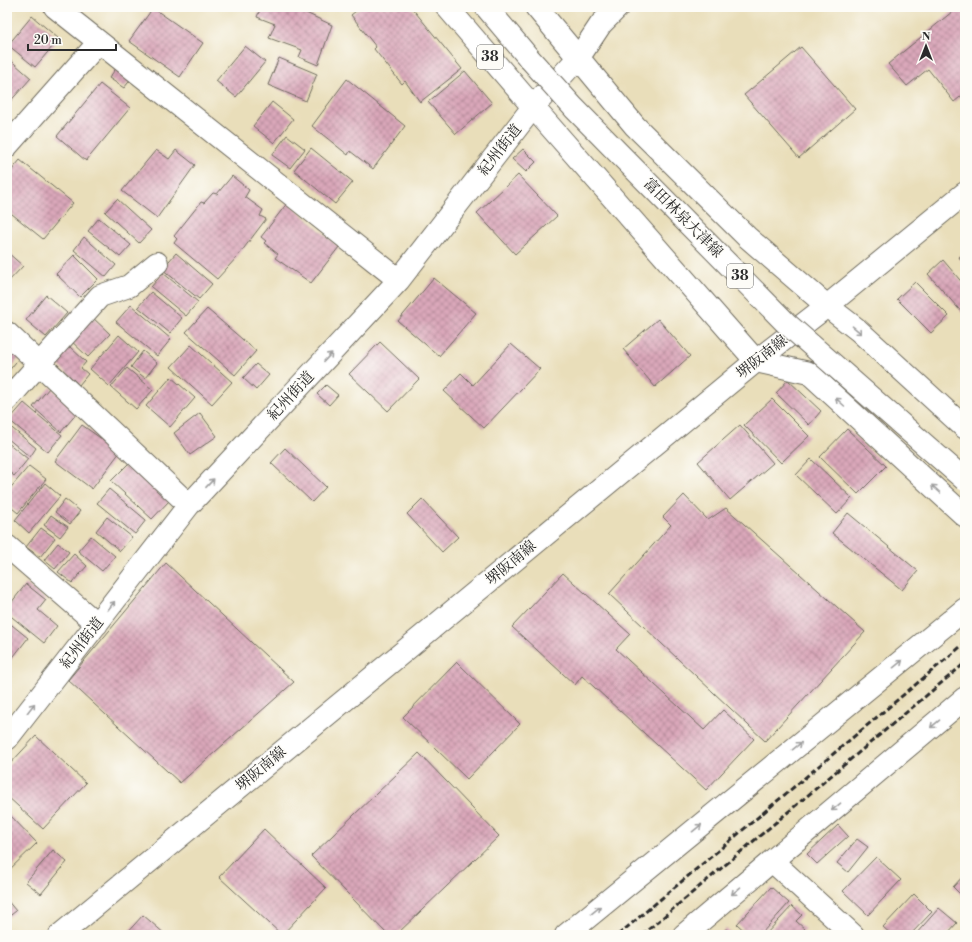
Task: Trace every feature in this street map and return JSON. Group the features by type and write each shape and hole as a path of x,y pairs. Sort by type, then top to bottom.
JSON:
{"street":[{"path":"55,7 399,280"},
{"name":"38","path":"447,7 756,361"},
{"name":"富田林泉大津線","path":"486,7 574,108 786,323 965,480"},
{"name":"38","path":"536,7 635,126 747,237 827,306"},
{"path":"601,16 618,7"},
{"name":"紀州街道","path":"7,739 189,505 399,280 533,107 579,57 601,16"},
{"path":"7,146 99,42"},
{"name":"堺阪南線","path":"60,935 756,361 827,306 965,193"},
{"path":"7,400 100,296 129,286 157,263"},
{"path":"827,306 858,330 965,428"},
{"path":"7,333 189,505"},
{"path":"756,361 809,373 965,516"},
{"path":"7,546 97,624"},
{"path":"566,935 965,609"},
{"path":"684,935 965,698"},
{"path":"772,861 853,935"}],"building":[{"path":"261,7 293,7 332,25 318,65 299,57 302,50 269,38 275,24 257,17"},
{"path":"361,7 411,7 462,69 420,102 405,81 402,84 374,49 376,47 351,15"},
{"path":"958,7 965,7 965,93 954,102 928,69 907,86 888,64"},
{"path":"153,8 203,43 180,77 129,41"},
{"path":"32,16 59,39 35,67 8,45"},
{"path":"245,46 265,62 236,97 216,81"},
{"path":"801,47 855,109 799,158 744,95"},
{"path":"7,57 31,78 7,105"},
{"path":"279,58 317,74 306,101 268,85"},
{"path":"117,67 132,78 124,88 109,78"},
{"path":"465,71 492,103 456,134 428,102"},
{"path":"347,79 405,126 373,169 350,151 348,155 312,126"},
{"path":"100,84 130,108 86,161 57,136"},
{"path":"272,102 293,119 274,143 253,126"},
{"path":"287,135 305,149 290,168 272,155"},
{"path":"311,148 353,182 335,204 294,170"},
{"path":"523,149 536,162 526,172 512,159"},
{"path":"156,150 169,159 176,150 195,165 157,218 122,191"},
{"path":"20,160 73,203 43,239 7,210 7,176"},
{"path":"518,175 557,216 515,254 477,213"},
{"path":"232,176 249,190 245,197 263,210 260,216 266,219 238,256 217,279 174,243 177,239 174,236 201,202 204,203 213,193 217,194"},
{"path":"117,199 151,230 139,243 105,212"},
{"path":"288,202 339,247 311,283 275,258 278,254 264,243 266,241 261,237"},
{"path":"99,218 131,245 120,257 88,231"},
{"path":"84,237 116,265 106,277 74,250"},
{"path":"7,252 23,266 7,283"},
{"path":"176,253 212,284 199,299 162,269"},
{"path":"965,253 965,266 959,257"},
{"path":"74,255 98,279 80,297 56,274"},
{"path":"943,260 965,286 965,316 928,274"},
{"path":"163,273 198,302 186,316 151,287"},
{"path":"434,278 476,313 439,356 398,321"},
{"path":"915,282 949,316 931,333 897,299"},
{"path":"151,292 182,318 170,333 138,307"},
{"path":"46,295 67,313 46,337 26,320"},
{"path":"131,305 171,339 157,356 116,322"},
{"path":"207,309 256,351 235,375 186,332"},
{"path":"90,315 110,334 88,357 68,338"},
{"path":"658,319 690,356 655,387 623,349"},
{"path":"119,335 138,352 109,386 90,369"},
{"path":"380,342 419,379 388,411 349,374"},
{"path":"511,344 540,369 484,428 444,391 461,373 473,385"},
{"path":"191,345 232,382 212,404 171,367"},
{"path":"7,346 20,357 7,373"},
{"path":"69,346 86,362 81,368 88,374 79,385 55,362"},
{"path":"143,351 157,363 145,378 131,367"},
{"path":"256,364 269,375 256,390 243,378"},
{"path":"127,368 153,390 136,409 111,387"},
{"path":"171,377 195,398 170,427 146,406"},
{"path":"788,380 821,411 809,425 776,393"},
{"path":"326,385 338,395 329,405 317,394"},
{"path":"50,387 78,412 61,432 33,407"},
{"path":"772,399 809,436 781,463 744,425"},
{"path":"24,403 62,435 48,452 9,420"},
{"path":"200,413 217,436 190,455 174,433"},
{"path":"7,424 36,448 30,457 7,438"},
{"path":"82,425 120,452 92,489 55,461"},
{"path":"740,425 773,463 730,500 698,462"},
{"path":"847,429 886,466 858,494 820,457"},
{"path":"7,442 28,459 14,476 7,470"},
{"path":"285,448 326,487 312,502 271,463"},
{"path":"811,459 852,498 837,514 796,475"},
{"path":"130,462 170,500 152,519 111,481"},
{"path":"29,466 46,479 18,513 7,504 7,492"},
{"path":"45,483 60,496 29,533 15,520"},
{"path":"109,489 146,520 135,534 97,503"},
{"path":"684,495 708,520 726,508 865,632 765,741 609,594 671,525 663,517"},
{"path":"65,499 80,511 70,524 55,512"},
{"path":"422,499 458,537 442,552 407,514"},
{"path":"848,513 918,571 902,590 832,533"},
{"path":"51,515 68,527 60,537 44,525"},
{"path":"107,517 132,537 120,551 96,531"},
{"path":"41,528 55,538 40,557 26,547"},
{"path":"91,536 115,556 102,571 78,551"},
{"path":"58,543 69,552 55,569 44,560"},
{"path":"74,554 87,566 72,583 58,572"},
{"path":"166,563 294,682 180,783 68,680"},
{"path":"563,573 630,634 616,649 704,730 723,710 754,739 706,790 582,676 575,685 512,627"},
{"path":"26,584 46,600 38,610 57,626 44,643 7,613 7,608"},
{"path":"7,621 28,638 7,665"},
{"path":"457,662 520,724 467,779 403,717"},
{"path":"36,736 86,783 43,829 7,796 7,767"},
{"path":"419,753 499,836 396,935 388,935 311,856"},
{"path":"7,812 37,843 7,872"},
{"path":"838,825 848,836 817,864 807,854"},
{"path":"264,829 326,888 282,935 219,877"},
{"path":"857,839 868,847 848,872 837,863"},
{"path":"53,850 67,862 41,894 26,882"},
{"path":"876,857 901,880 868,915 843,891"},
{"path":"965,874 965,899 953,887"},
{"path":"771,887 789,903 760,935 749,935 737,924"},
{"path":"914,894 932,912 910,935 892,935 883,927"},
{"path":"7,900 16,911 7,918"},
{"path":"792,906 802,915 796,921 805,929 800,935 765,935"},
{"path":"939,908 957,923 946,935 915,935"},
{"path":"143,915 166,935 125,935"},
{"path":"726,929 733,935 720,935"}],"railway":[{"path":"618,935 965,643"},
{"path":"642,935 965,663"}]}
